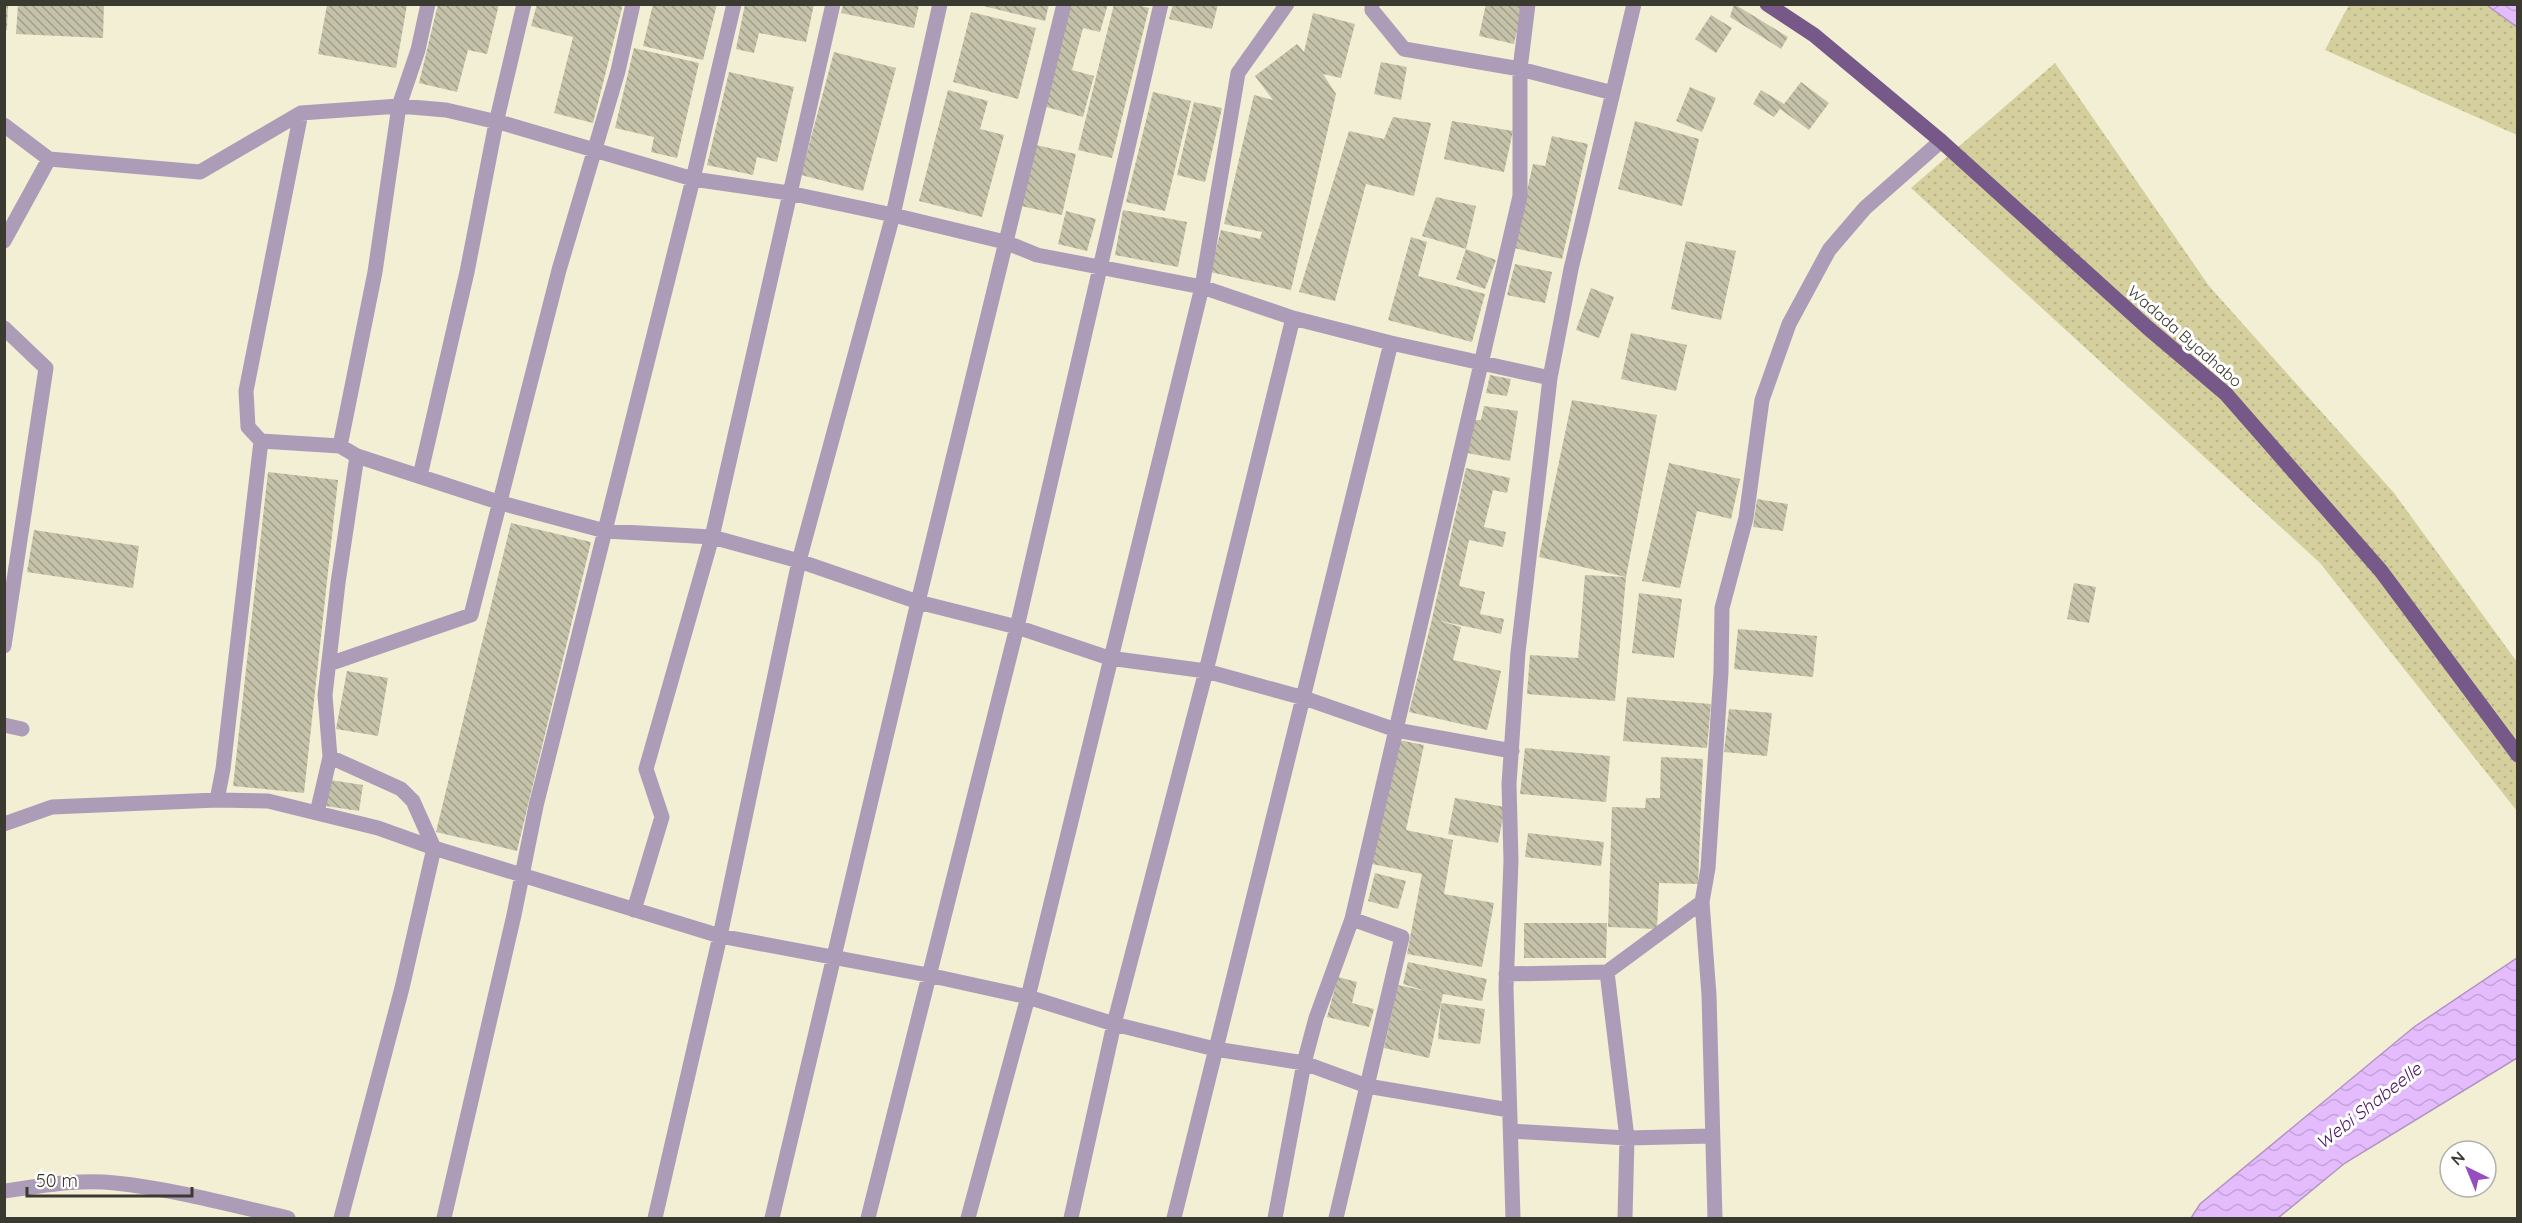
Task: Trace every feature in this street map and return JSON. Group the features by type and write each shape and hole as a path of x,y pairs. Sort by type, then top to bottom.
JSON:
{"main road":[{"name":"Wadada Byadhabo","path":"1767,4 1814,35 1941,141 2148,328 2226,394 2381,571 2517,755"}],"street":[{"path":"340,446 375,272 399,106 418,50 428,4"},
{"path":"420,476 467,272 496,123 524,4"},
{"path":"329,664 471,615 559,270 618,71 633,4"},
{"path":"444,1218 536,806 693,179 734,4"},
{"path":"634,910 662,817 646,769 712,537 833,4"},
{"path":"655,1218 720,936 799,561 893,214 940,4"},
{"path":"772,1218 918,602 1064,4"},
{"path":"868,1218 927,975 1017,627 1161,4"},
{"path":"968,1218 1028,997 1109,657 1202,287 1238,73 1287,4"},
{"path":"1372,4 1372,10 1404,49 1520,69 1613,93"},
{"path":"1275,1218 1304,1063 1316,1018 1352,919 1520,196 1520,69 1528,4"},
{"path":"1513,1218 1506,974 1512,751 1518,652 1550,378 1571,269 1634,4"},
{"path":"4,125 49,159 200,172 301,113 399,106 446,110 693,179 789,193 893,214 1005,242 1037,255 1202,287 1293,318 1391,343 1550,378"},
{"path":"301,113 246,391 248,427 261,441 340,446 357,456 501,503 605,531 712,537 799,561 918,602 1017,627 1109,657 1206,671 1304,698 1396,730 1512,751"},
{"path":"1714,1218 1709,994 1702,902 1708,868 1722,608 1746,518 1762,400 1789,324 1829,250 1865,208 1941,141"},
{"path":"4,241 49,159"},
{"path":"1071,1218 1114,1024 1206,671 1293,318"},
{"path":"4,328 46,368 4,646"},
{"path":"1174,1218 1391,343"},
{"path":"217,800 235,675 261,441"},
{"path":"316,813 330,757 325,695 338,583 357,456"},
{"path":"4,725 22,729"},
{"path":"330,757 400,789 413,801 434,848 402,988 341,1218"},
{"path":"4,824 52,807 217,800 268,801 378,828 434,848 720,936 927,975 1028,997 1114,1024 1215,1050 1304,1063 1367,1086 1509,1110"},
{"path":"1506,974 1607,972 1702,902"},
{"path":"1336,1218 1402,937 1352,919"},
{"path":"1607,972 1627,1138 1625,1218"},
{"path":"1511,1131 1627,1138 1711,1136"},
{"path":"4,1191 71,1182 114,1183 171,1192 288,1218"}],"shaded area":[{"path":"2349,5 2487,5 2517,27 2517,135 2325,50"},
{"path":"2055,63 2209,286 2394,493 2517,662 2517,811 2320,563 1911,188"}],"water":[{"path":"2517,5 2517,27 2488,6"},
{"name":"Webi Shabeelle","path":"2517,958 2517,1058 2345,1163 2278,1218 2191,1218 2200,1204 2414,1027"}],"building":[{"path":"4,4 8,4 7,30 4,30"},
{"path":"18,4 104,4 103,38 16,34"},
{"path":"438,4 499,4 487,54 468,50 457,92 419,83"},
{"path":"537,4 623,4 593,123 554,113 573,37 531,26"},
{"path":"653,4 717,4 703,60 643,46"},
{"path":"745,4 814,4 806,42 759,33 754,53 736,49"},
{"path":"975,4 1049,4 1045,21"},
{"path":"1071,4 1108,4 1100,32 1083,28 1072,70 1094,76 1083,117 1043,106"},
{"path":"1114,4 1134,4 1149,8 1112,158 1078,150"},
{"path":"1173,4 1218,4 1212,29 1169,19"},
{"path":"1486,4 1523,4 1514,44 1479,36"},
{"path":"1734,4 1788,37 1781,49 1730,17"},
{"path":"327,5 407,5 396,68 318,54"},
{"path":"843,5 919,5 914,28 841,13"},
{"path":"971,12 1036,28 1018,99 953,82"},
{"path":"1313,13 1355,24 1341,78 1323,74 1336,94 1291,290 1210,272 1221,230 1260,239 1262,232 1224,224 1254,95 1273,100 1255,76 1297,44 1304,52"},
{"path":"1711,15 1732,28 1716,53 1695,39"},
{"path":"634,48 699,63 677,158 651,152 654,137 615,128"},
{"path":"834,52 896,68 863,191 801,175"},
{"path":"1381,62 1407,67 1401,100 1374,94"},
{"path":"729,72 794,87 777,162 757,157 753,175 707,165"},
{"path":"1801,82 1829,103 1809,130 1780,109 1774,117 1753,104 1761,90 1784,104"},
{"path":"1690,87 1716,98 1702,132 1676,121"},
{"path":"948,90 988,101 980,129 1004,135 982,217 919,201"},
{"path":"1153,92 1191,101 1165,211 1126,202"},
{"path":"1194,102 1222,108 1205,182 1177,175"},
{"path":"1393,117 1431,123 1414,196 1366,184 1335,301 1299,292 1349,131 1384,139"},
{"path":"1452,121 1513,131 1504,172 1444,159"},
{"path":"1635,121 1699,139 1682,206 1618,189"},
{"path":"1552,136 1588,144 1562,259 1514,248 1533,164 1545,166"},
{"path":"1036,145 1076,154 1062,215 1021,206"},
{"path":"1436,197 1476,206 1466,249 1422,236"},
{"path":"1123,210 1187,222 1178,267 1115,255"},
{"path":"1066,211 1096,219 1087,251 1058,244"},
{"path":"1411,237 1427,242 1418,276 1485,294 1472,342 1388,320"},
{"path":"1686,241 1736,251 1721,320 1671,309"},
{"path":"1466,249 1496,260 1485,289 1456,279"},
{"path":"1515,264 1552,272 1545,303 1507,295"},
{"path":"1591,288 1614,297 1599,338 1576,330"},
{"path":"1631,333 1687,345 1676,391 1621,379"},
{"path":"1490,375 1511,379 1507,396 1486,393"},
{"path":"1572,400 1657,415 1626,577 1539,557"},
{"path":"1484,406 1518,411 1510,461 1467,453 1473,420 1481,420"},
{"path":"1669,463 1740,479 1731,519 1697,511 1680,588 1642,581"},
{"path":"1466,468 1510,478 1507,493 1493,490 1484,527 1506,532 1503,547 1469,540 1459,586 1485,592 1480,614 1504,619 1501,634 1436,620 1461,627 1453,660 1501,671 1487,730 1409,712"},
{"path":"268,472 338,480 304,793 233,786"},
{"path":"1757,499 1788,504 1783,531 1753,527"},
{"path":"511,523 591,542 517,851 436,832"},
{"path":"34,530 139,546 133,588 27,572"},
{"path":"1585,575 1626,577 1615,701 1527,694 1530,655 1578,658"},
{"path":"2074,583 2096,587 2089,623 2067,619"},
{"path":"1639,593 1682,599 1674,658 1632,653"},
{"path":"1738,629 1817,636 1813,677 1734,669"},
{"path":"347,671 388,678 378,736 336,729"},
{"path":"1627,697 1711,704 1707,748 1623,741"},
{"path":"1729,709 1772,713 1767,756 1724,752"},
{"path":"1399,740 1424,745 1406,830 1453,840 1444,894 1494,903 1482,967 1407,954 1422,874 1372,864"},
{"path":"1525,748 1610,756 1606,802 1520,794"},
{"path":"1661,757 1703,759 1698,884 1659,883 1657,929 1608,927 1612,807 1645,808 1646,798 1660,798"},
{"path":"330,780 363,785 359,811 326,806"},
{"path":"1455,798 1505,807 1498,843 1448,834"},
{"path":"1528,833 1604,842 1601,866 1525,857"},
{"path":"1375,873 1406,881 1398,909 1368,901"},
{"path":"1524,923 1607,923 1606,958 1524,958"},
{"path":"1408,962 1487,979 1482,1001 1443,994 1429,1058 1384,1048 1398,985 1426,991 1403,984"},
{"path":"1338,977 1357,982 1352,1003 1374,1009 1369,1027 1327,1017"},
{"path":"1441,1003 1485,1009 1480,1044 1438,1039"}]}
